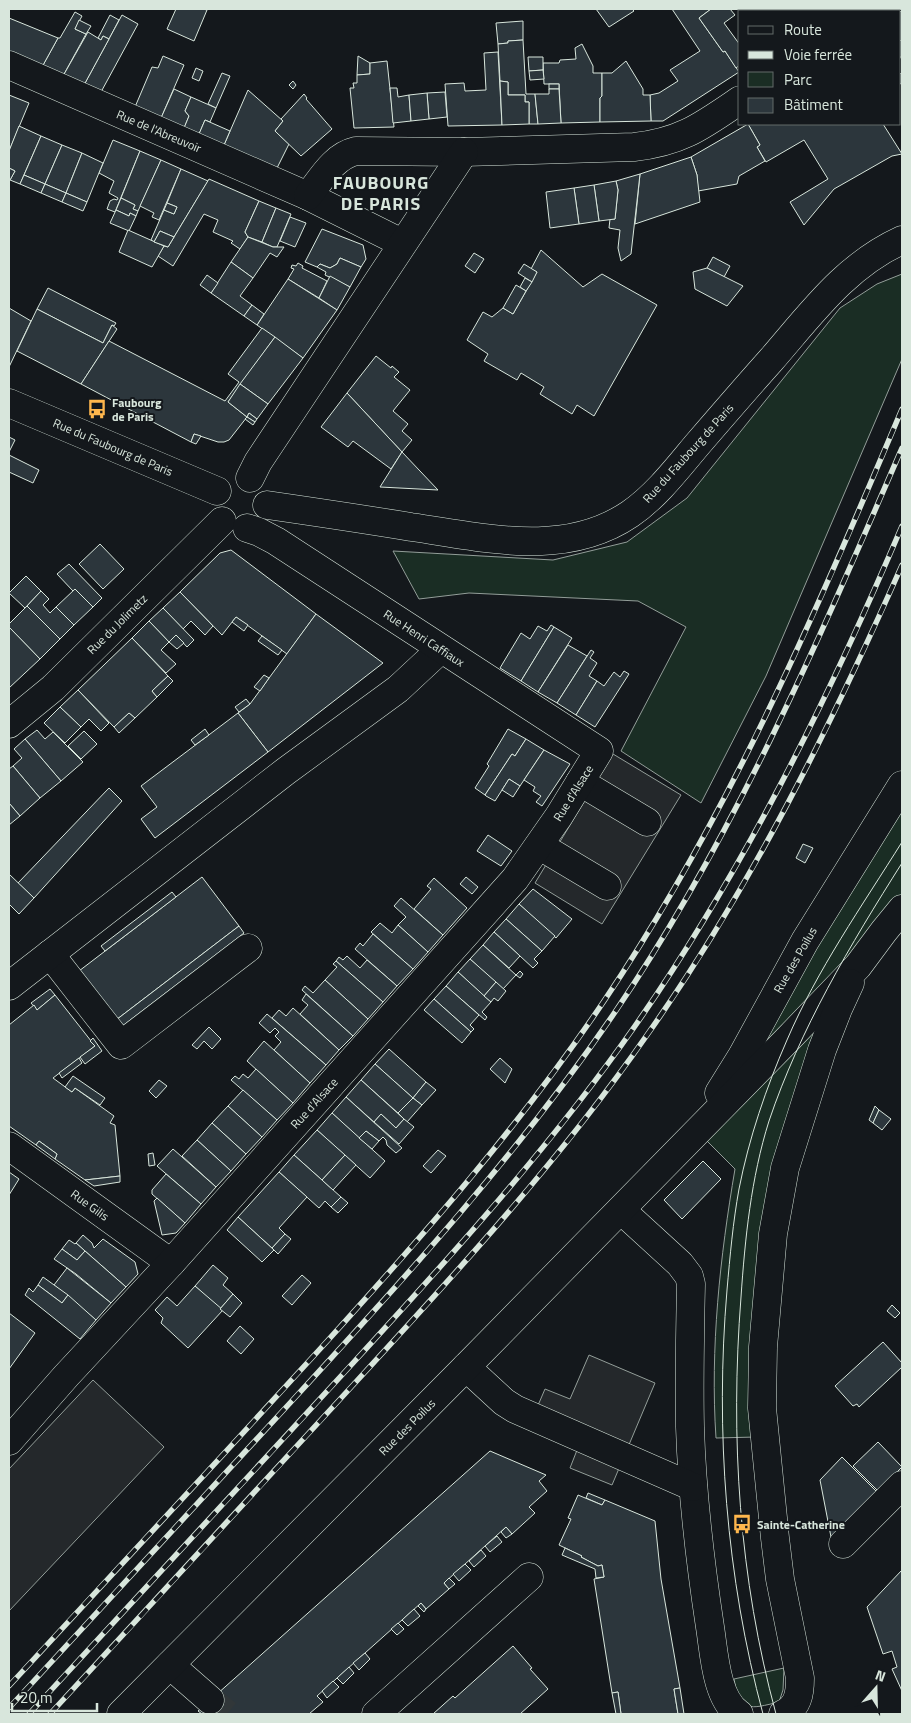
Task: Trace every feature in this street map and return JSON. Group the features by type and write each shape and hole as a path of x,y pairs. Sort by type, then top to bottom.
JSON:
{"street":[{"name":"Rue de l'Abreuvoir","path":"9,66 308,196 402,243"},
{"path":"308,196 330,167 347,153 356,151 464,152 650,146 685,135 738,101"},
{"path":"250,478 258,462 464,152"},
{"name":"Rue du Faubourg de Paris","path":"267,505 522,542 571,539 604,528 630,514 650,498 842,279 871,256 902,240"},
{"name":"Rue du Faubourg de Paris","path":"9,403 217,491"},
{"path":"242,476 250,478 262,487 266,494 267,505 261,520 235,524 215,506 217,491 224,482 231,478 242,476"},
{"name":"Rue Henri Caffiaux","path":"235,524 259,532 276,542 599,751"},
{"name":"Rue du Jolimetz","path":"9,724 53,688 235,524"},
{"path":"9,986 278,777 398,689 441,649"},
{"name":"Rue d'Alsace","path":"9,1441 515,879 540,846 599,751"},
{"path":"580,782 647,822"},
{"name":"Rue des Poilus","path":"691,1138 742,1056 805,942 902,785"},
{"path":"540,846 607,886"},
{"name":"Rue des Poilus","path":"121,1714 621,1210 858,966 902,909"},
{"path":"50,954 121,1045 248,948"},
{"path":"783,1714 796,1704 800,1678 778,1559 762,1408 762,1368 770,1259 776,1212 790,1148 830,1028 858,966"},
{"name":"Rue Gilis","path":"9,1146 171,1263"},
{"path":"621,1210 680,1264 689,1276 691,1284 690,1428 693,1487 700,1558 718,1673 724,1697 732,1709 739,1714"},
{"path":"466,1367 515,1410 693,1487"},
{"path":"843,1544 902,1485"},
{"path":"376,1714 528,1577"},
{"path":"170,1665 210,1700"}],"green space":[{"path":"902,274 902,359 766,676 701,803 621,751 686,627 638,601 469,593 419,599 393,551 553,560 627,542 687,498 840,308 877,284"},
{"path":"902,803 902,895 859,947 754,1056 799,970"},
{"path":"827,1010 783,1146 756,1437 716,1438 714,1404 715,1337 721,1269 735,1169 707,1141"},
{"path":"784,1668 783,1690 779,1702 754,1707 743,1703 739,1698 734,1679"}],"shaded area":[{"path":"613,754 681,795 602,924 535,883"},
{"path":"589,1355 655,1383 612,1485 570,1468 579,1445 530,1424 545,1389 570,1399"},
{"path":"93,1380 164,1447 9,1611 9,1469"}],"building":[{"path":"176,9 207,10 194,41 167,29"},
{"path":"596,9 632,9 634,11 609,27"},
{"path":"672,9 711,9 699,18 723,52 725,51 738,73 663,121 651,121 650,95 659,93 678,81 670,70 700,51"},
{"path":"711,9 730,9 735,15 724,23 738,42 738,66 736,68 725,51 723,52 699,18"},
{"path":"760,9 790,10 761,10"},
{"path":"789,9 817,9 816,10"},
{"path":"902,10 901,40 901,11"},
{"path":"75,12 82,16 75,29 86,34 63,76 42,67"},
{"path":"110,15 119,20 109,39 103,36 101,40 98,38"},
{"path":"122,15 138,24 101,92 84,85"},
{"path":"9,18 58,38 42,67 9,54"},
{"path":"79,20 91,26 86,34 75,29"},
{"path":"523,21 523,40 498,44 496,23"},
{"path":"88,32 101,40 103,36 109,39 84,85 63,76"},
{"path":"902,39 902,60 901,58"},
{"path":"523,40 526,94 535,94 538,124 529,124 529,102 525,102 525,95 508,95 508,82 500,81 498,44"},
{"path":"582,44 593,66 593,73 602,73 600,122 561,123 559,84 544,84 543,63 559,63 560,60 576,59 575,48"},
{"path":"498,52 502,125 448,126 445,84 464,83 465,91 486,90 484,53"},
{"path":"163,56 184,65 161,118 135,107 152,67 158,68"},
{"path":"358,56 370,63 370,74 357,75"},
{"path":"528,57 543,57 543,70 529,71"},
{"path":"387,61 394,127 354,128 350,88 354,88 353,83 357,83 357,75 370,74 370,63"},
{"path":"626,61 643,89 643,95 650,95 651,121 600,122 602,73 612,73"},
{"path":"196,68 203,71 199,81 192,78"},
{"path":"543,70 544,79 530,80 529,71"},
{"path":"222,73 230,76 216,108 208,104"},
{"path":"293,81 296,85 293,89 289,85"},
{"path":"500,81 508,82 508,95 525,95 525,102 529,102 529,124 502,125"},
{"path":"549,84 559,84 559,89 549,89"},
{"path":"390,88 397,88 398,97 409,95 411,121 393,123"},
{"path":"174,89 191,97 185,111 189,116 184,128 161,118"},
{"path":"549,89 559,89 561,123 538,124 535,94 549,94"},
{"path":"248,90 283,121 275,131 289,144 277,168 224,145"},
{"path":"445,92 447,117 429,119 427,93"},
{"path":"427,93 429,119 411,121 409,95"},
{"path":"304,94 306,99 332,129 301,156 275,131 283,121 281,119"},
{"path":"9,95 29,103 9,151"},
{"path":"191,97 216,108 210,122 205,120 199,134 184,128 189,116 185,111"},
{"path":"205,120 230,131 224,145 199,134"},
{"path":"749,125 884,125 902,154 892,156 834,189 804,225 790,202 828,179 804,140 766,162 757,147 760,145"},
{"path":"749,125 760,145 757,147 765,161 739,176 737,184 698,191 697,175 691,157"},
{"path":"19,126 41,136 20,184 10,180 15,171 9,168 9,151"},
{"path":"41,136 62,145 45,184 24,175"},
{"path":"113,140 140,151 115,212 107,209 110,201 117,200 118,198 109,193 114,181 99,173"},
{"path":"62,145 82,153 66,193 45,184"},
{"path":"140,151 161,160 138,211 133,209 135,205 121,198"},
{"path":"82,153 103,163 87,202 66,193"},
{"path":"691,157 697,175 700,202 635,224 640,174"},
{"path":"161,160 181,169 159,220 152,217 154,213 140,206"},
{"path":"9,168 15,171 10,180 9,179"},
{"path":"181,169 208,181 174,237 160,231 154,242 151,240 164,210 174,214 177,207 167,203"},
{"path":"640,174 631,254 621,261 618,248 620,230 609,228 610,219 615,219 618,190 616,181"},
{"path":"24,175 45,184 41,193 20,184"},
{"path":"209,179 259,201 245,232 248,237 240,249 231,243 233,241 213,232 218,220 204,214 173,266 158,256 164,246 168,247"},
{"path":"616,181 618,190 615,219 599,221 594,185"},
{"path":"45,184 66,193 62,202 41,193"},
{"path":"594,185 599,221 579,224 574,188"},
{"path":"574,188 579,224 550,228 546,192"},
{"path":"66,193 87,202 83,211 62,202"},
{"path":"121,198 135,205 133,209 138,211 136,216 130,213 129,216 116,210"},
{"path":"259,201 276,208 262,242 248,237 245,232"},
{"path":"167,203 177,207 174,214 164,210"},
{"path":"276,208 291,214 277,247 273,247 262,242"},
{"path":"116,210 129,216 130,213 136,216 129,231 110,223"},
{"path":"290,217 306,223 295,247 280,241"},
{"path":"322,229 363,245 366,259 361,267 340,258 337,264 330,268 320,264 317,267 305,262"},
{"path":"128,230 164,246 152,267 119,252"},
{"path":"160,231 174,237 168,247 154,242"},
{"path":"248,237 273,247 284,247 277,257 270,253 253,278 231,262"},
{"path":"541,250 583,287 602,274 657,305 594,416 577,405 572,414 540,394 544,387 521,373 517,380 484,361 488,354 467,340 483,312 492,317 503,308 513,314 537,272 531,269"},
{"path":"474,253 484,259 475,273 465,266"},
{"path":"713,257 730,266 724,277 707,268"},
{"path":"340,258 361,267 350,287 325,275 326,272 317,267 320,264 330,268 337,264"},
{"path":"231,262 253,278 240,296 252,305 244,316 211,293"},
{"path":"298,263 303,266 302,268 327,281 319,298 288,279 294,269 291,268 292,265 296,266"},
{"path":"524,264 537,272 532,282 518,273"},
{"path":"707,268 743,286 727,306 695,289 693,272"},
{"path":"207,275 218,283 211,293 200,285"},
{"path":"330,276 350,287 337,310 319,298"},
{"path":"525,278 532,282 526,291 520,287"},
{"path":"288,279 337,310 303,358 257,325"},
{"path":"516,285 526,291 513,314 503,308"},
{"path":"48,288 116,323 114,326 112,325 103,343 37,309"},
{"path":"252,305 264,314 257,325 244,316"},
{"path":"9,308 31,321 9,367"},
{"path":"37,309 103,343 112,325 117,329 81,384 17,351"},
{"path":"262,328 275,337 228,402 247,417 229,440 224,442 218,442 194,434 191,442 81,384 109,341 225,401 239,382 228,374"},
{"path":"275,337 303,358 268,404 240,384"},
{"path":"376,356 399,372 394,377 410,390 393,411 408,424 402,431 412,440 402,452 347,393"},
{"path":"240,384 268,404 257,419 249,413 247,417 228,402"},
{"path":"347,393 402,452 391,469 353,441 348,447 321,427"},
{"path":"249,413 257,419 255,422 247,417"},
{"path":"247,417 255,422 253,425 245,419"},
{"path":"194,434 201,436 196,444 191,442"},
{"path":"9,437 15,440 9,452"},
{"path":"402,452 438,490 380,487"},
{"path":"9,455 39,470 33,483 9,472"},
{"path":"100,544 124,569 103,589 79,564"},
{"path":"231,550 316,614 287,654 236,617 222,635 180,592 220,553"},
{"path":"69,564 102,598 93,607 75,589 73,591 57,574"},
{"path":"26,576 41,591 25,608 9,593"},
{"path":"75,589 93,607 74,625 56,607"},
{"path":"41,591 49,599 43,605 50,613 56,607 74,625 60,639 27,606"},
{"path":"180,592 213,626 205,635 191,621 183,629 163,608"},
{"path":"27,606 60,639 40,659 9,627 9,624"},
{"path":"163,608 194,640 187,647 176,635 169,642 149,621"},
{"path":"316,614 383,663 268,752 238,713 250,704"},
{"path":"236,617 248,625 244,631 232,622"},
{"path":"149,621 169,642 161,650 176,664 166,673 132,638"},
{"path":"551,625 554,627 521,681 500,668 521,633 530,639 538,626 547,631"},
{"path":"9,627 40,659 9,688"},
{"path":"554,627 572,638 538,692 521,681"},
{"path":"176,635 184,643 177,649 169,642"},
{"path":"262,636 282,650 278,655 258,641"},
{"path":"132,638 168,676 152,691 157,697 135,718 129,713 114,727 78,690"},
{"path":"568,645 587,656 557,703 538,692"},
{"path":"591,650 594,652 590,658 597,663 589,676 597,681 576,715 557,703"},
{"path":"624,671 629,674 595,727 576,715 597,681 604,686 614,672 620,677"},
{"path":"264,675 269,678 260,691 254,687"},
{"path":"168,676 173,681 157,697 152,691"},
{"path":"78,690 109,723 101,731 89,719 81,727 60,707"},
{"path":"246,699 250,704 239,712 235,707"},
{"path":"60,707 81,727 65,743 44,723"},
{"path":"129,713 135,718 119,733 114,727"},
{"path":"238,713 268,752 155,838 141,819 157,807 141,786"},
{"path":"205,729 209,735 195,745 191,740"},
{"path":"508,729 526,739 515,756 512,754 485,795 475,788"},
{"path":"37,730 45,739 53,732 83,762 61,781 25,739"},
{"path":"84,731 97,744 81,759 68,746"},
{"path":"25,739 61,781 40,798 13,766 22,758 14,749"},
{"path":"526,739 544,750 520,786 509,779 495,801 486,796 512,754 515,756"},
{"path":"544,750 570,764 542,806 536,802 541,796 533,791 535,787 524,780"},
{"path":"13,766 40,798 20,816 9,803 9,769"},
{"path":"509,779 520,786 513,797 502,790"},
{"path":"109,788 122,801 34,898 18,883"},
{"path":"9,803 20,816 9,825"},
{"path":"488,835 512,851 501,866 477,851"},
{"path":"803,844 813,848 805,863 796,858"},
{"path":"9,874 34,898 19,914 9,904"},
{"path":"202,877 239,926 116,1020 79,971"},
{"path":"466,877 478,887 472,894 460,884"},
{"path":"434,878 467,908 443,935 414,909 431,889 427,886"},
{"path":"533,889 572,919 556,938 519,904"},
{"path":"172,892 176,897 105,951 101,946"},
{"path":"401,898 443,935 428,952 398,925 406,917 394,906"},
{"path":"519,904 555,936 542,951 506,919"},
{"path":"506,919 542,951 534,959 538,963 533,968 494,932"},
{"path":"380,923 392,933 398,925 428,952 413,969 371,932"},
{"path":"239,926 244,933 121,1027 116,1020"},
{"path":"494,932 520,956 509,968 483,945"},
{"path":"373,934 413,969 397,986 355,949 360,943 363,946"},
{"path":"483,945 516,975 503,989 470,959"},
{"path":"347,956 360,968 367,960 397,986 383,1002 336,961 339,957 343,960"},
{"path":"470,959 496,982 484,996 458,972"},
{"path":"336,961 383,1002 368,1019 325,980 337,967 333,964"},
{"path":"520,971 523,974 520,978 516,975"},
{"path":"458,972 491,1002 482,1012 487,1017 485,1020 446,986"},
{"path":"325,980 368,1019 353,1036 302,990 305,986 313,993"},
{"path":"496,982 506,991 498,1001 494,998 491,1002 484,996"},
{"path":"446,986 479,1015 470,1025 474,1029 471,1032 434,999"},
{"path":"50,989 55,995 37,1010 31,1003"},
{"path":"306,994 353,1036 339,1050 300,1014 308,1005 302,1000"},
{"path":"55,995 95,1046 53,1078 72,1092 75,1088 114,1116 110,1123 115,1125 120,1176 85,1180 55,1159 57,1154 39,1141 36,1145 9,1126 9,1025 34,1005 37,1010"},
{"path":"434,999 471,1032 462,1043 424,1010"},
{"path":"293,1008 339,1050 326,1065 272,1018 279,1010 286,1016"},
{"path":"267,1014 326,1065 310,1083 274,1050 281,1042 275,1036 279,1032 275,1028 270,1033 259,1023"},
{"path":"209,1027 221,1039 212,1049 204,1041 197,1049 192,1045"},
{"path":"93,1038 102,1051 85,1064 80,1057 95,1046 90,1041"},
{"path":"264,1041 310,1083 293,1103 247,1061"},
{"path":"389,1049 426,1082 413,1098 375,1064"},
{"path":"79,1058 82,1063 62,1078 59,1073"},
{"path":"500,1058 512,1069 505,1083 490,1069"},
{"path":"375,1064 413,1098 398,1113 361,1080"},
{"path":"256,1069 293,1103 277,1120 231,1080 235,1076 239,1079 243,1074 248,1078"},
{"path":"73,1076 105,1098 100,1105 75,1088 72,1092 65,1087"},
{"path":"159,1080 167,1086 156,1098 149,1091"},
{"path":"361,1080 404,1119 396,1128 381,1114 374,1122 346,1097"},
{"path":"426,1082 436,1090 422,1105 413,1098"},
{"path":"243,1090 277,1120 262,1137 228,1106"},
{"path":"346,1097 402,1148 396,1153 387,1145 383,1137 379,1141 366,1131 359,1138 332,1113"},
{"path":"413,1098 422,1105 407,1122 398,1113"},
{"path":"228,1106 262,1137 246,1154 212,1123"},
{"path":"875,1106 879,1110 873,1123 869,1120"},
{"path":"879,1110 891,1119 882,1130 873,1123"},
{"path":"332,1113 385,1161 370,1178 317,1130"},
{"path":"381,1114 396,1128 404,1119 414,1127 399,1144 374,1122"},
{"path":"212,1123 246,1154 231,1171 197,1140"},
{"path":"317,1130 345,1155 322,1180 294,1155"},
{"path":"366,1131 379,1141 372,1149 359,1138"},
{"path":"197,1140 231,1171 216,1187 182,1156"},
{"path":"39,1141 57,1154 55,1159 36,1145"},
{"path":"173,1149 216,1187 201,1204 157,1166"},
{"path":"438,1150 446,1156 431,1173 423,1166"},
{"path":"153,1153 155,1165 149,1166 148,1154"},
{"path":"294,1155 341,1197 331,1207 325,1201 319,1208 279,1172"},
{"path":"345,1155 356,1165 333,1190 322,1180"},
{"path":"703,1161 721,1179 682,1219 664,1200"},
{"path":"9,1172 19,1179 9,1195"},
{"path":"279,1172 307,1197 279,1228 285,1234 272,1248 238,1217"},
{"path":"166,1174 201,1204 185,1223 152,1194 152,1190"},
{"path":"120,1176 120,1182 94,1186 85,1180"},
{"path":"341,1197 348,1203 338,1213 331,1207"},
{"path":"157,1198 185,1223 176,1233 162,1235 154,1201"},
{"path":"238,1217 274,1250 262,1262 227,1230"},
{"path":"285,1234 291,1239 278,1254 272,1248"},
{"path":"83,1235 92,1243 94,1248 103,1239 135,1262 138,1274 126,1287 76,1243"},
{"path":"69,1240 85,1251 77,1260 62,1249"},
{"path":"62,1249 77,1260 85,1251 126,1287 111,1303 76,1274 54,1259"},
{"path":"213,1265 228,1278 223,1285 233,1294 220,1309 195,1286"},
{"path":"67,1268 111,1303 96,1320 54,1285"},
{"path":"302,1275 311,1283 292,1305 282,1296"},
{"path":"43,1277 68,1295 62,1303 38,1285"},
{"path":"38,1285 62,1303 68,1295 96,1320 80,1339 25,1295 29,1288 33,1292"},
{"path":"195,1286 223,1310 188,1348 161,1323 163,1318 155,1310 167,1297 177,1306"},
{"path":"233,1294 242,1303 230,1317 220,1309"},
{"path":"892,1305 900,1313 895,1318 887,1311"},
{"path":"9,1313 35,1333 9,1369"},
{"path":"240,1326 254,1339 241,1354 227,1341"},
{"path":"883,1342 902,1363 902,1367 859,1407 857,1404 853,1406 835,1386"},
{"path":"878,1442 902,1467 878,1491 853,1466"},
{"path":"490,1451 546,1475 539,1481 547,1491 529,1507 535,1513 512,1534 506,1527 444,1583 449,1589 426,1609 421,1603 317,1696 323,1702 309,1714 202,1714 198,1711"},
{"path":"842,1457 877,1492 831,1537 820,1480"},
{"path":"588,1493 605,1500 602,1505 586,1498"},
{"path":"578,1495 602,1505 605,1500 655,1521 661,1579 680,1688 674,1689 678,1714 621,1714 618,1692 612,1693 594,1579 604,1577 602,1565 598,1566 559,1545 571,1519 568,1518"},
{"path":"506,1527 512,1534 506,1538 501,1532"},
{"path":"497,1536 502,1542 490,1552 485,1546"},
{"path":"565,1548 598,1566 602,1565 604,1577 596,1578 595,1569 562,1555"},
{"path":"481,1550 486,1556 474,1567 469,1561"},
{"path":"465,1564 471,1570 459,1581 453,1574"},
{"path":"902,1570 902,1691 892,1669 897,1667 892,1651 883,1654 867,1607"},
{"path":"449,1578 455,1584 449,1589 444,1583"},
{"path":"421,1603 426,1609 424,1612 418,1606"},
{"path":"414,1609 420,1616 408,1626 402,1620"},
{"path":"398,1623 404,1629 397,1635 391,1629"},
{"path":"513,1646 548,1689 520,1714 433,1714 453,1696 455,1698"},
{"path":"365,1653 370,1659 359,1670 353,1663"},
{"path":"349,1667 354,1673 343,1684 337,1678"},
{"path":"333,1681 339,1687 327,1698 322,1691"},
{"path":"680,1688 684,1714 678,1714 674,1689"},
{"path":"618,1692 621,1714 616,1714 612,1693"}],"tunnel":[{"path":"210,1700 227,1714"}],"tram line":[{"path":"763,1714 740,1610 732,1557 723,1450 722,1396 724,1343 733,1226 748,1151 759,1113 779,1058 799,1014 826,963 902,842"},
{"path":"776,1714 763,1663 753,1611 740,1507 737,1455 738,1350 747,1231 753,1186 769,1121 796,1053 845,956 902,863"}],"railway":[{"path":"9,1686 395,1265 504,1137 572,1047 649,931 691,860 730,787 803,637 902,409"},
{"path":"9,1708 333,1356 460,1214 540,1115 615,1012 658,945 736,808 806,666 902,448"},
{"path":"29,1714 427,1282 500,1199 603,1071 674,967 712,907 747,846 813,720 874,591 902,526"},
{"path":"50,1714 469,1257 543,1171 614,1081 685,980 754,865 817,747 902,565"}],"place":[{"name":"Faubourg de Paris","path":"97,409"},
{"name":"Sainte-Catherine","path":"742,1524"}],"district":[{"name":"FAUBOURG DE PARIS","path":"381,192"}]}
